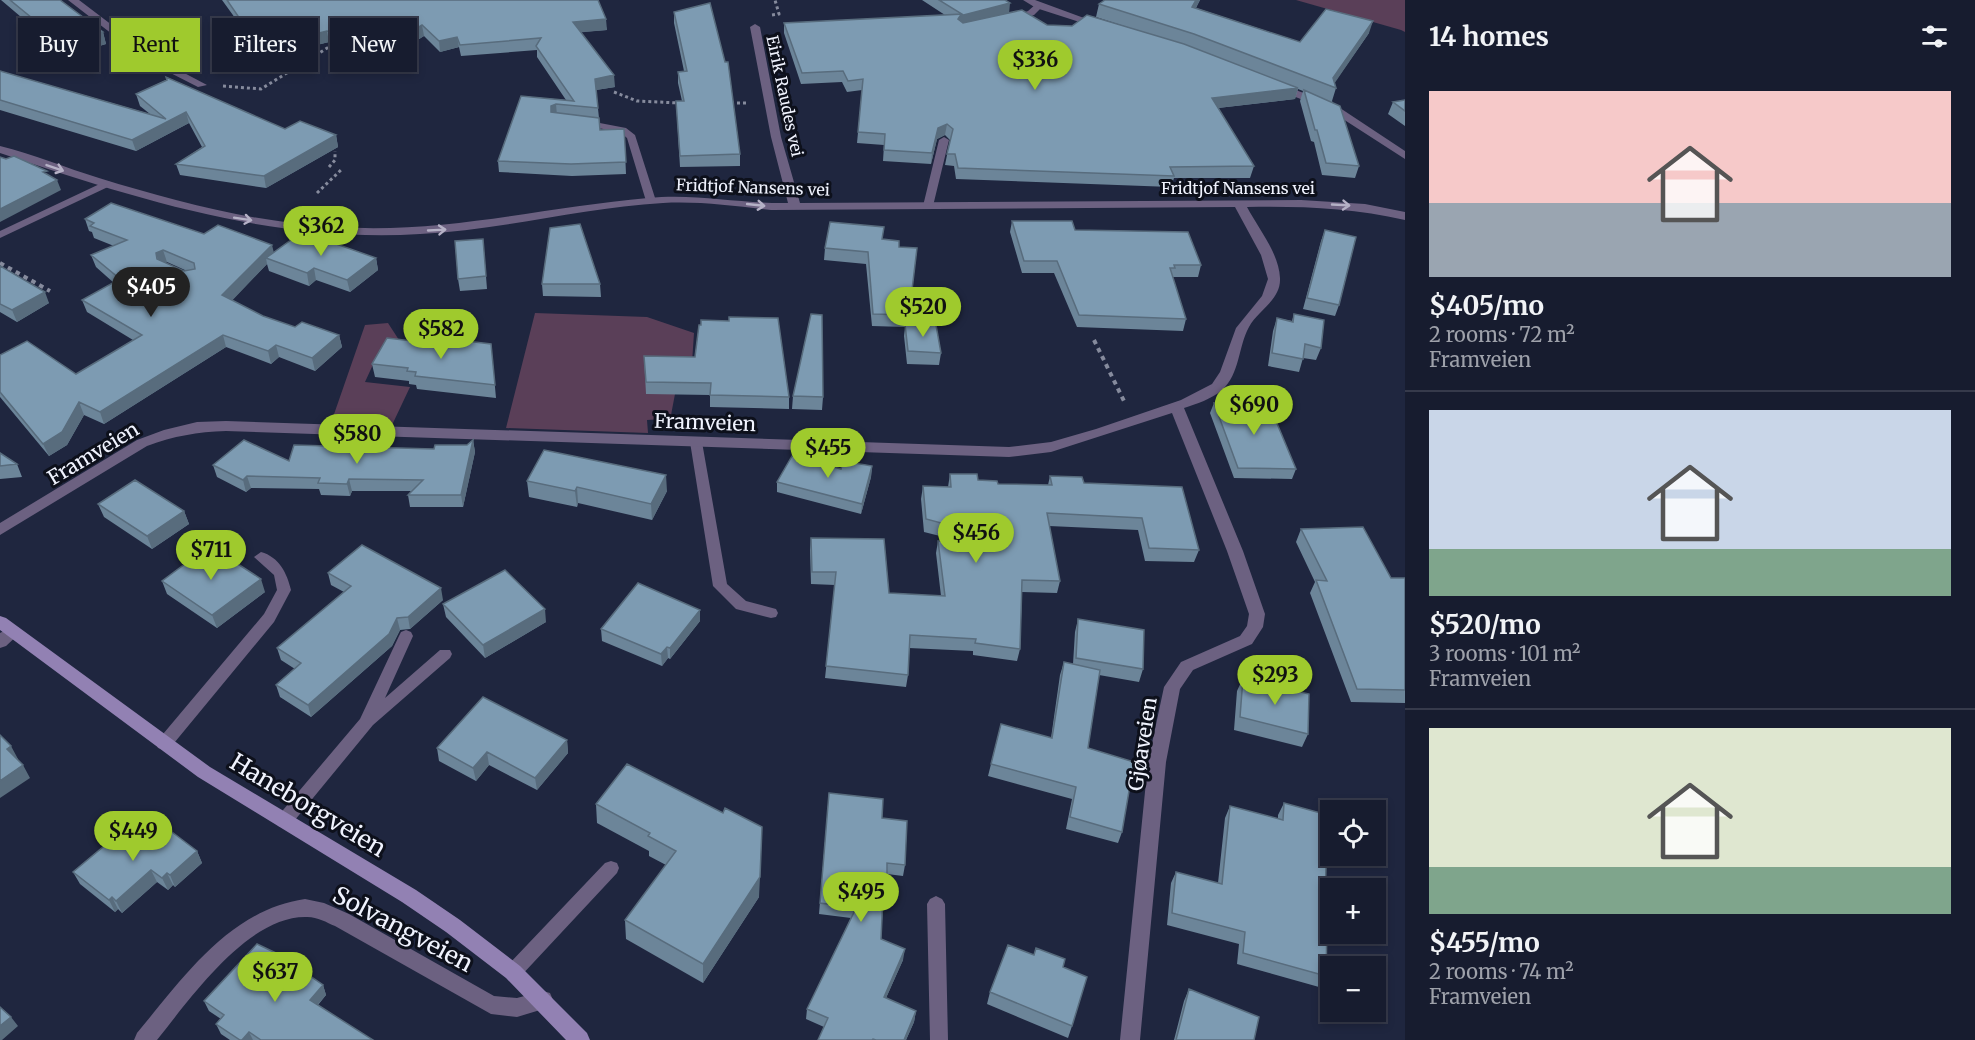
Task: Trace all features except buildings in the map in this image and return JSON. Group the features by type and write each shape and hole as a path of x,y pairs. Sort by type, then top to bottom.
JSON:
{"street":[{"path":"73,0 135,48 184,79 202,85"},
{"path":"1028,0 1039,6 1107,27"},
{"name":"Eirik Raudes vei","path":"754,27 769,103 795,207"},
{"path":"1270,84 1334,108 1405,156"},
{"name":"Fridtjof Nansens vei","path":"0,149 106,184 240,219 315,228 386,232 458,229 651,201 714,200 795,207 1301,203 1365,207 1405,216"},
{"name":"Framveien","path":"0,530 142,443 169,433 197,427 238,426 1027,451 1058,446 1177,407 1203,397 1217,388 1226,375 1246,321 1261,308 1273,290 1273,270 1240,205"},
{"name":"Gjøaveien","path":"1130,1040 1157,762 1172,687 1187,666 1246,640 1255,627 1257,614 1235,551 1177,407"},
{"name":"Haneborgveien","path":"4,632 164,744 284,821 409,896 513,972 580,1040"},
{"name":"Solvangveien","path":"144,1040 222,950 256,925 285,910 306,908 334,917 491,1005 508,1009 528,1007 543,1000"}],"lane":[{"path":"1002,21 1030,13 1039,6"},
{"path":"576,123 623,130 632,137 651,201"},
{"path":"928,206 944,140"},
{"path":"0,235 106,184"},
{"path":"696,442 720,586 741,605 771,613"},
{"path":"164,744 262,627 284,590 280,573 261,556"},
{"path":"366,723 406,636"},
{"path":"284,821 366,723 445,654"},
{"path":"513,972 537,951 611,868"},
{"path":"936,904 939,1040"}],"path":[{"path":"202,85 261,89 330,47"},
{"path":"614,92 624,99 650,104 686,103"},
{"path":"722,103 769,103"},
{"path":"317,193 342,169 329,167 335,160 335,151"},
{"path":"0,263 50,291"},
{"path":"1094,340 1134,421"}],"shaded area":[{"path":"1296,0 1405,0 1405,32 1401,30"},
{"path":"535,313 647,317 694,333 690,393 675,394 671,415 663,419 647,420 648,433 506,428"},
{"path":"388,323 399,340 376,358 365,382 410,387 393,423 332,420 365,325"}]}
